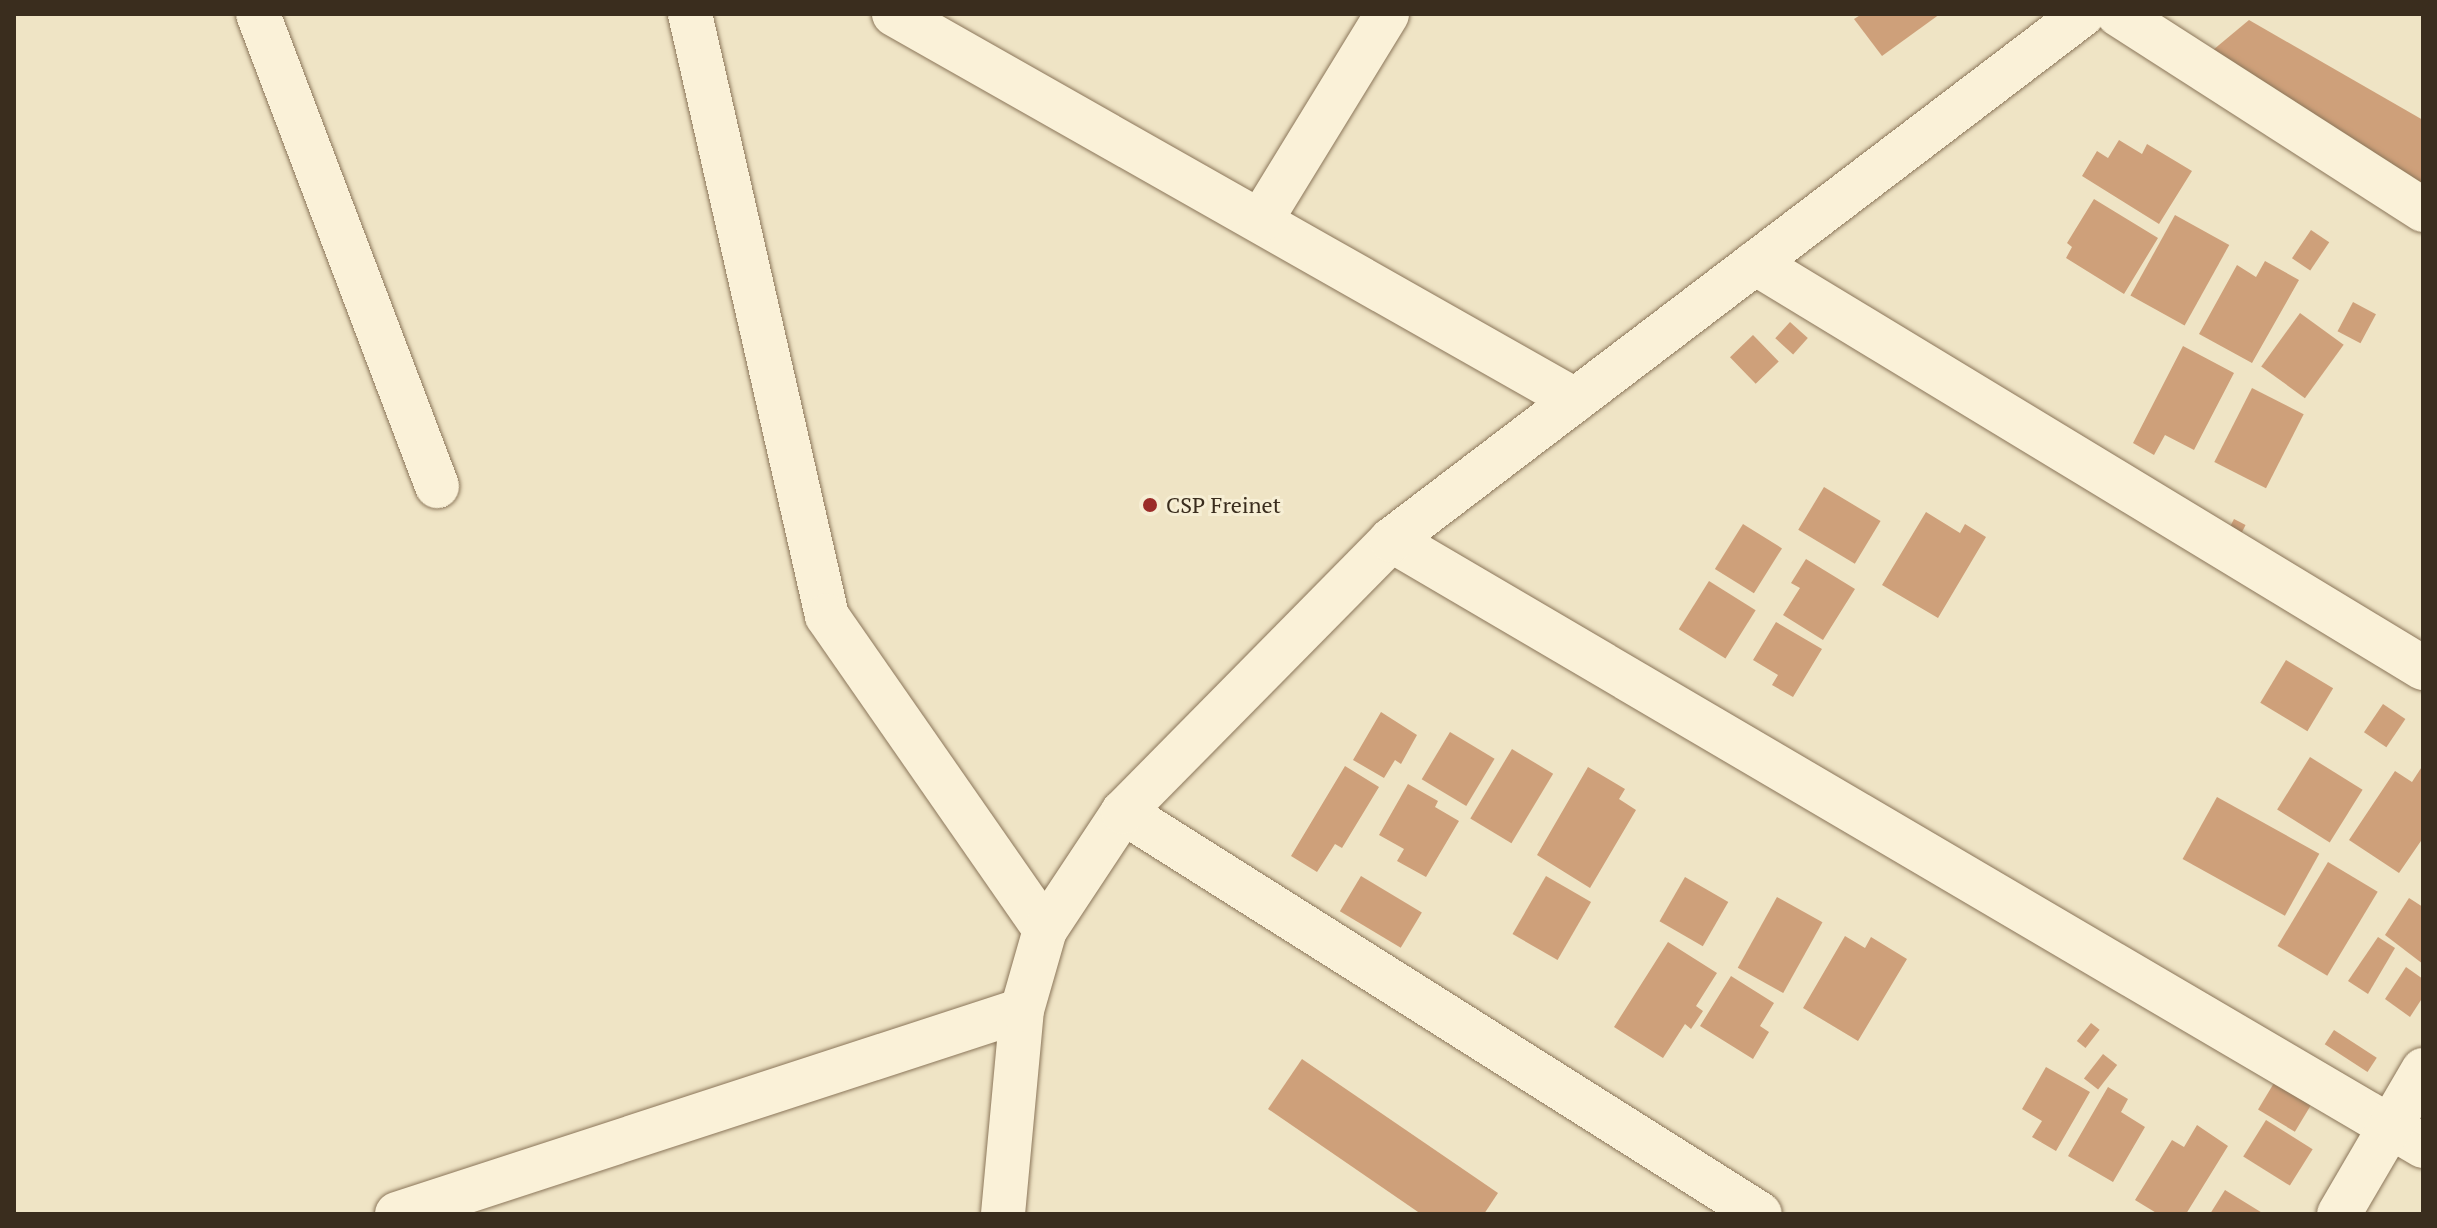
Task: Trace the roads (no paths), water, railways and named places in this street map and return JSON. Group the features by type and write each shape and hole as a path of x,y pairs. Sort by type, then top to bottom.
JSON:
{"street":[{"path":"258,14 437,486"},
{"path":"690,14 827,616 1045,930"},
{"path":"894,14 1575,400"},
{"path":"1261,220 1387,14"},
{"path":"1003,1214 1022,1010 1045,930 1123,812 1391,540 2083,14"},
{"path":"2118,14 2423,210"},
{"path":"1755,263 2423,668"},
{"path":"1391,540 2406,1137"},
{"path":"1123,812 1760,1214"},
{"path":"397,1214 1022,1010"},
{"path":"2339,1214 2406,1137 2423,1070"}],"place":[{"name":"CSP Freinet","path":"1150,505"}]}
